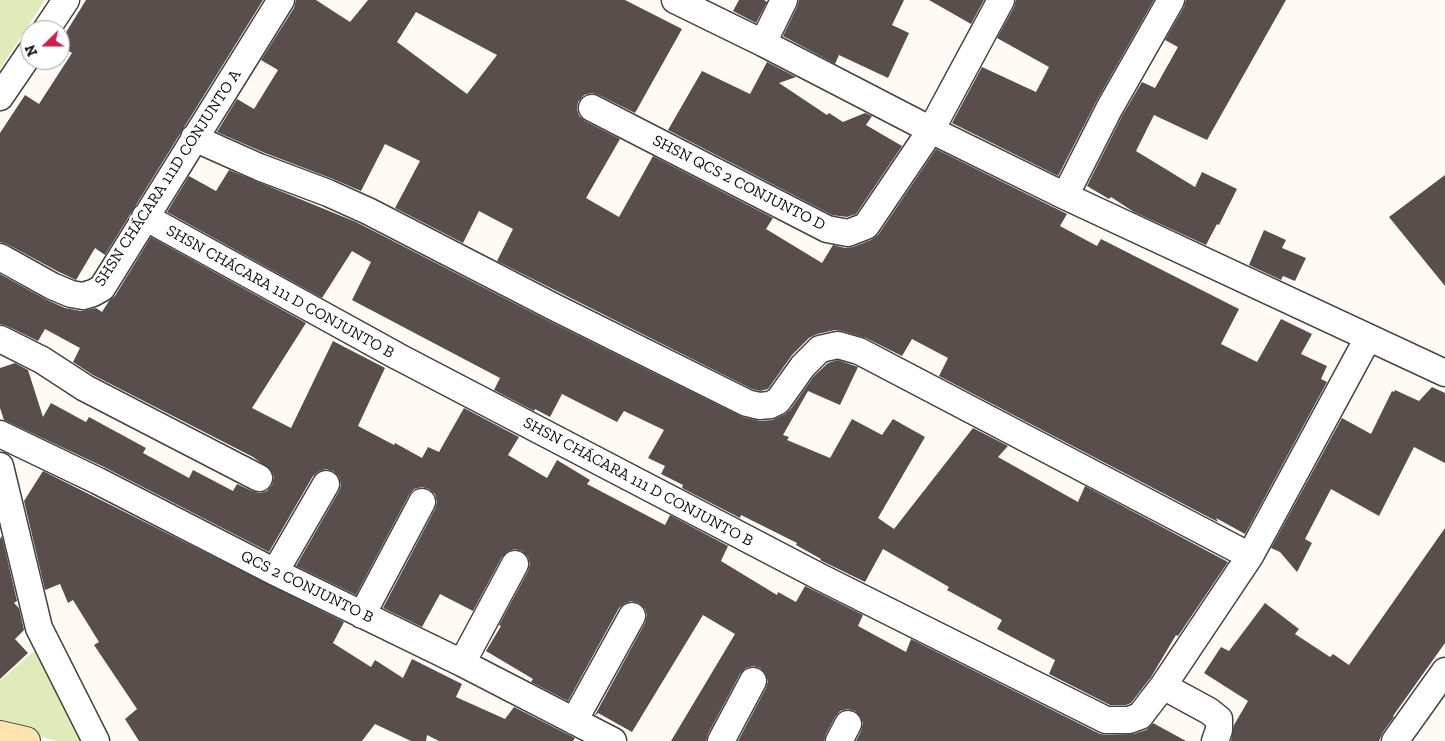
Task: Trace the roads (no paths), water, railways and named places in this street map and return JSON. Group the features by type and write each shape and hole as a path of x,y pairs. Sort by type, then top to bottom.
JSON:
{"main road":[{"path":"0,735 26,741"}],"street":[{"path":"53,20 66,0"},
{"name":"SHSN CHÁCARA 111D CONJUNTO A","path":"0,257 52,286 71,294 83,296 102,288 281,0"},
{"path":"675,0 1065,196 1445,373"},
{"path":"763,43 784,0"},
{"name":"SHSN QCS 2 CONJUNTO D","path":"592,108 827,229 848,233 866,226 931,130 1001,0"},
{"path":"1065,196 1109,109 1171,0"},
{"path":"0,97 20,68"},
{"path":"194,138 259,167 328,193 368,211 554,307 747,403 759,406 770,405 778,401 803,366 820,349 838,345 859,351 1250,556"},
{"name":"SHSN CHÁCARA 111 D CONJUNTO B","path":"145,217 397,356 822,578 1106,720 1129,720 1140,716 1163,686"},
{"path":"1215,741 1219,730 1219,719 1209,711 1163,686 1250,556 1368,338"},
{"path":"0,339 42,360 85,388 259,478"},
{"name":"QCS 2 CONJUNTO B","path":"0,434 98,481 275,572 462,663 613,741"},
{"path":"0,466 39,628 96,741"},
{"path":"275,572 326,484"},
{"path":"362,615 422,502"},
{"path":"462,663 515,564"},
{"path":"574,721 632,616"},
{"path":"1405,737 1445,671"},
{"path":"721,741 754,681"}]}
